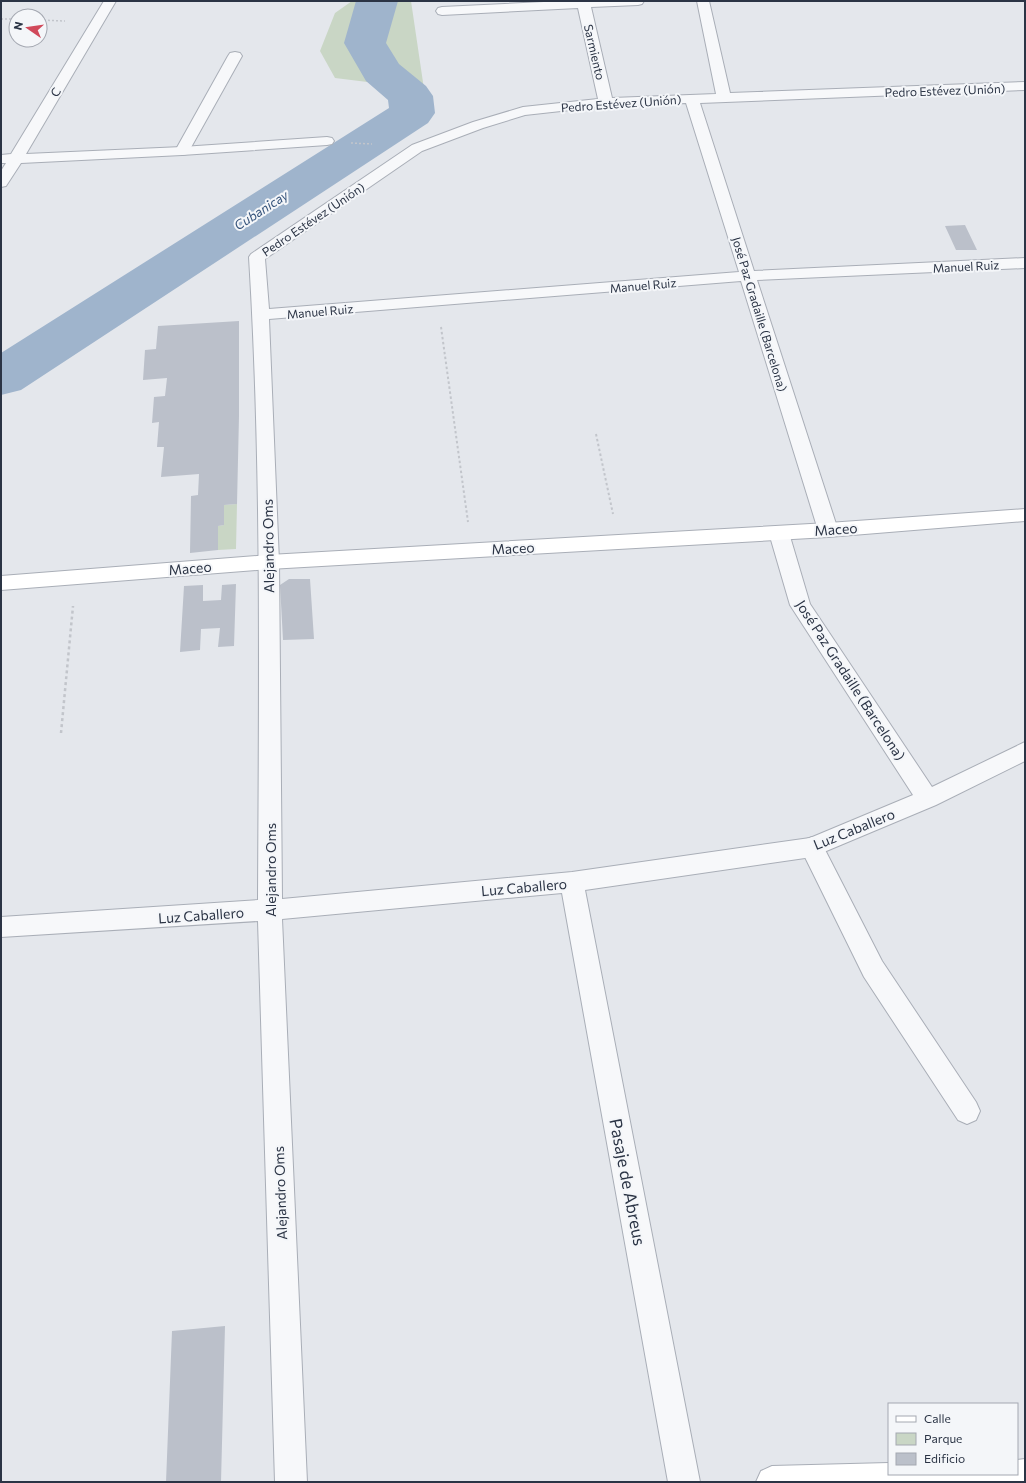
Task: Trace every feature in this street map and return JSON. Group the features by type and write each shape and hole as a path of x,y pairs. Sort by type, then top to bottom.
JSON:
{"main road":[{"name":"Maceo","path":"1,583 269,562 779,533 1025,516"},
{"path":"772,1482 1025,1475"}],"street":[{"name":"C","path":"1,183 8,159 110,1"},
{"path":"442,11 584,2 638,1"},
{"path":"703,1 724,98"},
{"name":"Sarmiento","path":"584,2 606,102"},
{"path":"182,151 234,56"},
{"name":"Pedro Estévez (Unión)","path":"257,257 417,148 523,111 606,102 1025,86"},
{"name":"José Paz Gradaille (Barcelona)","path":"692,99 828,530"},
{"path":"8,159 182,151 327,141"},
{"name":"Alejandro Oms","path":"257,257 261,315 269,562 270,910 291,1482"},
{"name":"Manuel Ruiz","path":"261,315 748,276 1025,263"},
{"name":"José Paz Gradaille (Barcelona)","path":"779,533 800,604 928,799"},
{"name":"Luz Caballero","path":"1,927 270,910 572,882 812,847 928,799 1025,751"},
{"path":"812,847 873,969 967,1110"},
{"name":"Pasaje de Abreus","path":"572,882 684,1482"}],"path":[{"path":"438,301 472,550"},
{"path":"596,434 618,542"},
{"path":"61,733 76,577"}],"green space":[{"path":"352,1 411,1 424,89 335,78 320,51 335,13"},
{"path":"237,504 236,549 218,550 218,526 224,525 224,505"}],"building":[{"path":"965,225 977,250 956,250 945,226"},
{"path":"239,321 237,504 224,505 224,525 218,526 218,550 190,553 191,496 198,495 199,474 161,477 164,447 157,447 159,422 152,423 154,397 165,396 167,378 143,380 145,350 156,349 158,326"},
{"path":"289,579 310,579 314,639 283,640 280,585"},
{"path":"236,584 234,646 218,647 220,628 201,629 200,650 180,652 184,586 203,585 203,601 221,600 222,585"},
{"path":"225,1326 221,1482 166,1482 172,1331"}],"waterway":[{"name":"Cubanicay","path":"1,378 412,113 410,96 382,72 365,43 377,1"}]}
